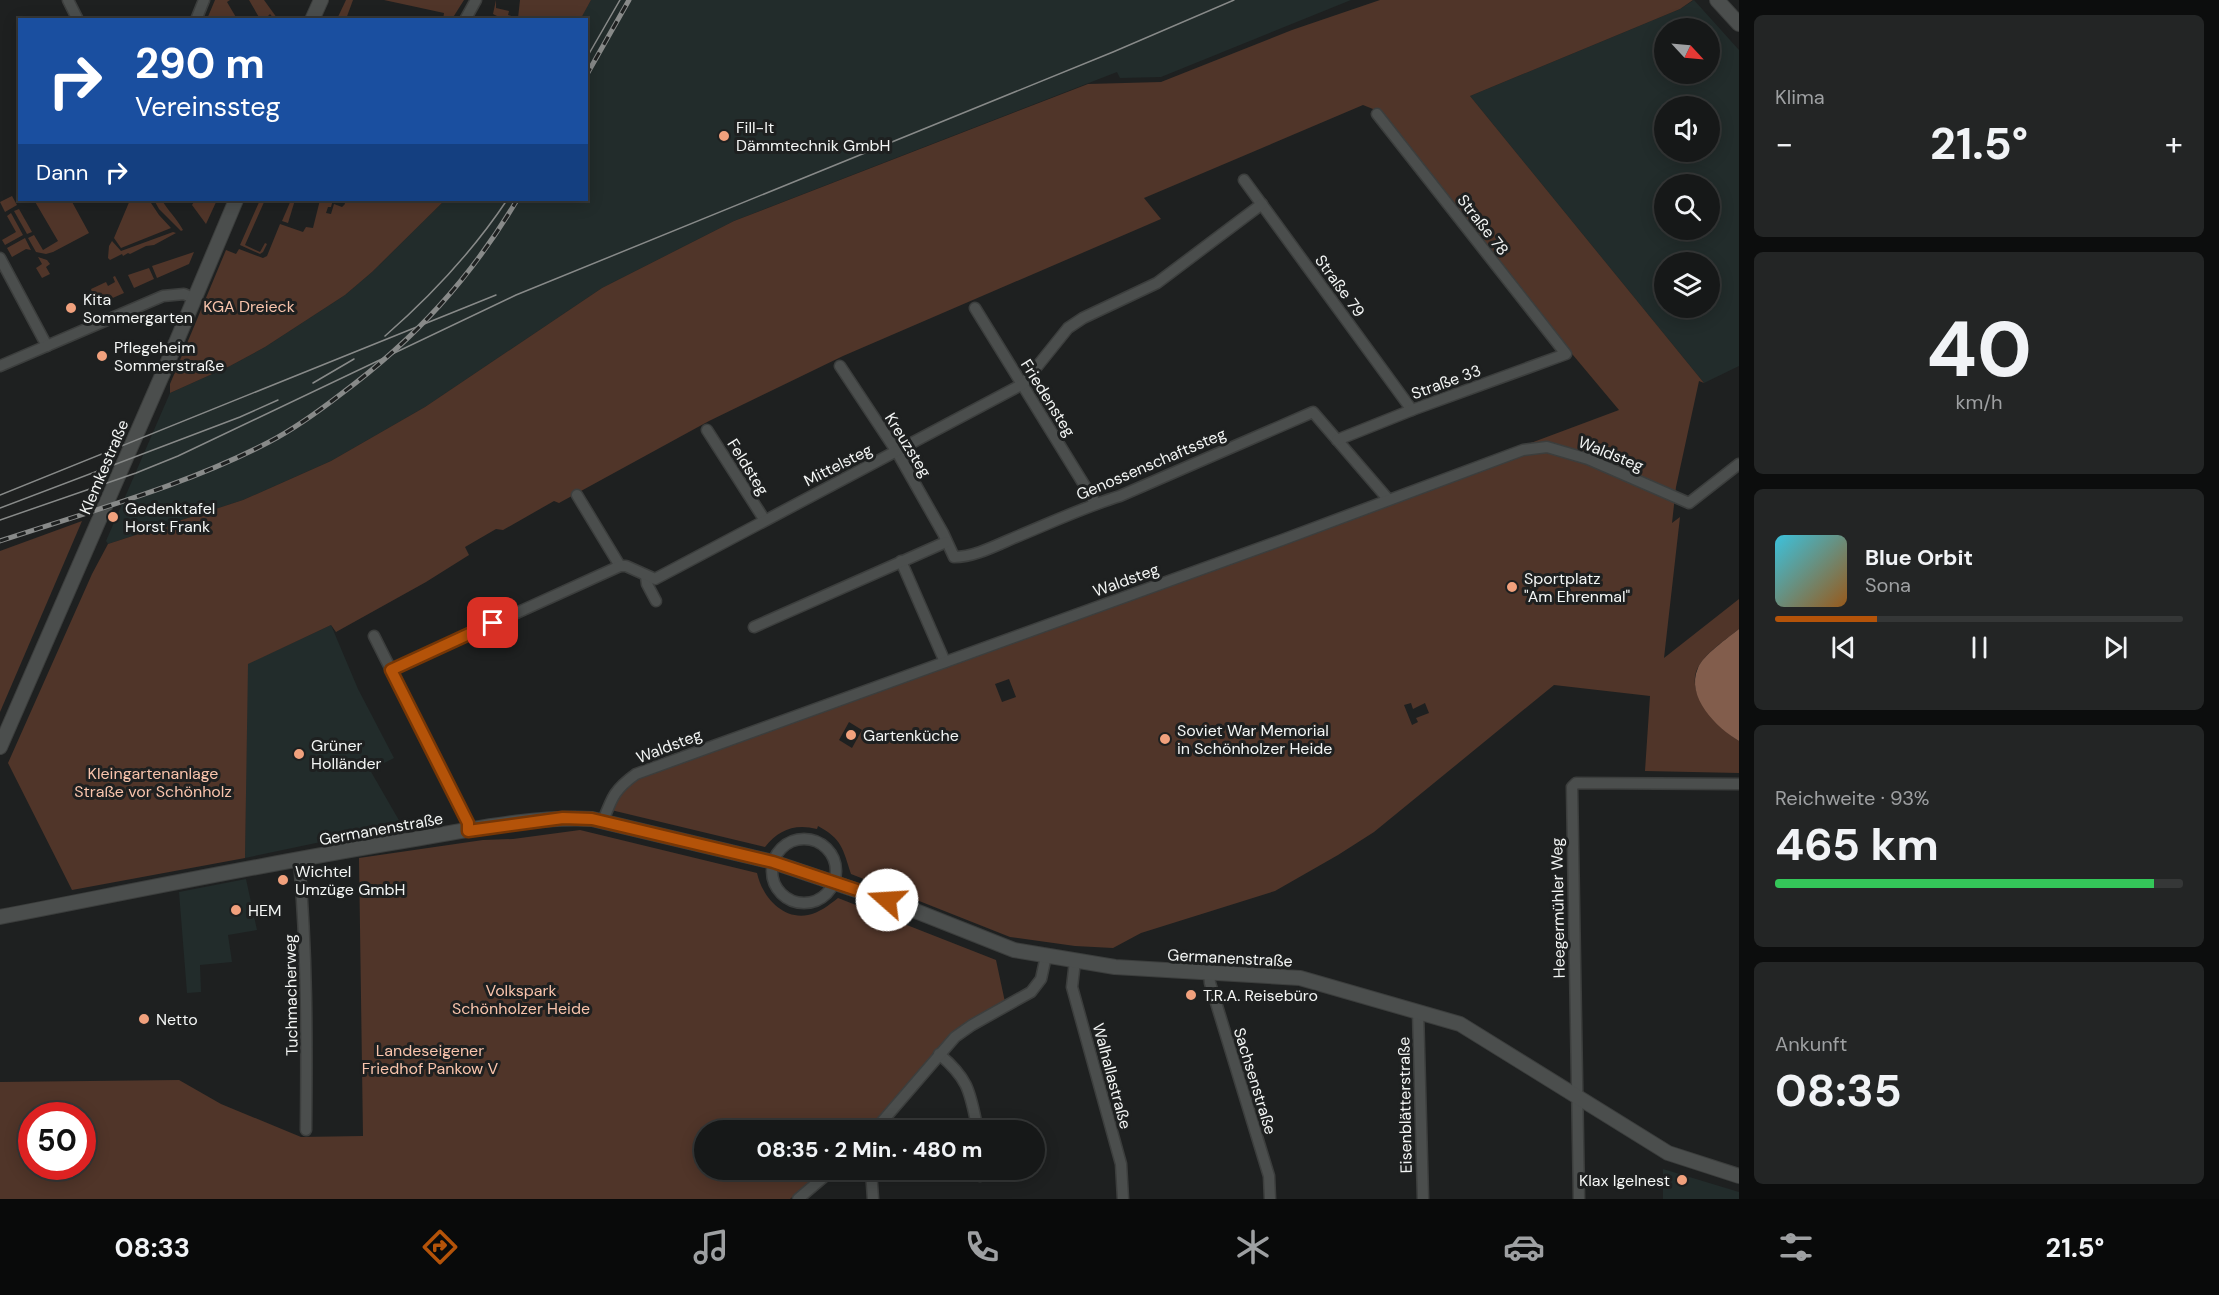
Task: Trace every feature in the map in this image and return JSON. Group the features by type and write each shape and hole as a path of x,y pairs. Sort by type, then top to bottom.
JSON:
{"main road":[{"path":"313,18 321,0"},
{"path":"1717,0 1739,24"},
{"name":"Klemkestraße","path":"0,747 236,201"},
{"name":"Germanenstraße","path":"0,917 299,860 468,831 563,818 603,821 773,862 906,907 1014,950 1115,967 1300,978 1460,1024 1668,1153 1739,1176"}],"street":[{"path":"68,0 77,18"},
{"path":"197,18 204,0"},
{"path":"466,18 476,0"},
{"name":"Straße 78","path":"1377,114 1566,354"},
{"name":"Straße 79","path":"1244,180 1412,410"},
{"name":"Mittelsteg","path":"646,576 655,579 764,519 897,452 1023,384 1068,328 1083,318 1157,283 1262,204"},
{"path":"0,258 47,346"},
{"path":"0,366 163,296 184,294 193,298"},
{"name":"Friedensteg","path":"975,308 1096,504"},
{"name":"Straße 33","path":"1337,440 1566,354"},
{"name":"Kreuzsteg","path":"840,366 897,452 946,542"},
{"name":"Genossenschaftssteg","path":"946,542 954,557 972,554 1120,496 1313,412 1388,499"},
{"name":"Feldsteg","path":"707,430 764,519"},
{"name":"Waldsteg","path":"603,821 612,796 636,774 1523,450 1547,447 1588,459 1689,503 1739,464"},
{"path":"577,495 620,566"},
{"path":"754,627 946,542"},
{"path":"901,561 945,662"},
{"path":"391,670 620,566 626,566 646,576 647,584 656,601"},
{"path":"374,636 468,823 468,831"},
{"name":"Heegermühler Weg","path":"1579,1199 1572,787 1576,783 1739,784"},
{"path":"809,839 818,842 830,852 836,866 834,882 830,889 818,899 809,902 790,899 777,888 772,871 773,862 777,854 791,842 809,839"},
{"name":"Tuchmacherweg","path":"299,860 308,1005 306,1130"},
{"path":"883,1120 955,1037 1031,992 1041,979 1046,956"},
{"name":"Walhallastraße","path":"1075,961 1072,987 1121,1164 1123,1199"},
{"name":"Sachsenstraße","path":"1209,972 1210,983 1269,1176 1270,1199"},
{"name":"Eisenblätterstraße","path":"1418,1011 1422,1199"},
{"path":"939,1054 965,1079 976,1120"},
{"path":"798,1199 820,1180"},
{"path":"872,1180 873,1199"}],"shaded area":[{"path":"591,0 1351,0 1161,77 1120,78 1117,72 734,221 602,288 425,407 331,461 243,500 108,544 106,541 170,393 230,366 265,347 345,295 372,272 444,201 588,201 588,18 581,18"},
{"path":"1694,0 1710,18 1658,18"},
{"path":"1654,20 1654,84 1720,84 1720,29 1739,50 1739,366 1704,383 1470,96"},
{"path":"331,625 358,689 394,758 370,770 404,829 400,830 397,826 245,858 247,664"},
{"path":"1739,629 1739,741 1721,728 1705,710 1699,700 1695,679 1698,668 1705,658"},
{"path":"246,879 257,930 228,935 232,962 200,965 201,992 187,993 179,892"},
{"name":"Klax Igelnest","path":"1663,1169 1739,1192 1739,1199 1663,1199"}],"green space":[{"path":"215,0 230,0 227,2 236,18 207,18"},
{"path":"249,0 264,0 277,18 273,18 270,14 266,18 259,18"},
{"path":"346,0 353,0 346,18 337,18"},
{"path":"384,0 464,0 453,18 443,18 444,13"},
{"path":"496,0 496,8 509,11 508,15 518,18 501,18 493,14"},
{"path":"520,0 591,0 581,18 518,18"},
{"name":"Kleingartenanlage Straße vor Schönholz","path":"1380,0 1693,0 1680,9 1470,96 1704,383 1699,381 1676,487 1672,523 1680,517 1664,658 1739,599 1739,629 1713,649 1700,664 1695,675 1695,686 1698,697 1712,718 1739,741 1739,773 1645,771 1650,696 1554,685 1374,832 1338,855 1275,891 1141,933 1113,948 1075,946 1010,937 851,874 837,840 818,826 817,829 801,827 788,829 781,832 765,847 611,810 618,796 641,776 1619,410 1542,318 1383,113 1363,105 1144,198 1161,219 843,356 709,421 559,503 554,501 503,530 496,529 465,547 469,555 426,582 336,632 331,625 248,664 245,858 72,890 8,763 92,574 108,544 243,500 331,461 425,407 602,288 734,221 1088,84 1161,82 1292,30","holes":["1009,679 1016,697 1002,702 995,684","1411,703 1413,709 1425,703 1429,713 1416,718 1418,722 1412,725 1404,705","849,722 862,730 852,748 839,740"]},
{"path":"12,196 17,205 5,212 0,202"},
{"path":"35,201 72,201 89,233 46,254 36,252 28,238 34,235 43,250 58,241"},
{"path":"130,201 150,201 171,228 121,248 114,238"},
{"path":"155,201 163,201 183,230 181,231 159,209"},
{"path":"194,201 217,201 206,224 192,205"},
{"path":"260,201 265,201 245,245 260,252 265,243 267,244 263,252 260,254 240,245"},
{"path":"291,201 295,201 288,223 282,221"},
{"name":"KGA Dreieck","path":"320,201 333,201 326,213 331,214 334,204 342,207 344,201 444,201 372,272 345,295 265,347 230,366 170,393 170,384 226,250 236,254 239,249 263,258 267,256 280,224 303,232 306,227 313,228"},
{"path":"19,209 32,232 27,234 14,211"},
{"path":"11,213 23,235 5,245 2,240 16,232 7,216"},
{"path":"173,232 176,233 154,245 123,256 122,254 110,260 108,258 112,241 121,251"},
{"path":"25,238 31,250 26,249 12,257 7,248"},
{"path":"194,252 189,264 157,278 152,266"},
{"path":"38,257 47,260 50,264 46,267 50,274 42,278 36,268 42,264"},
{"path":"149,268 154,279 134,288 128,275"},
{"path":"115,276 124,293 90,308 84,296 92,292 91,289 106,282 108,286 115,282 113,277"},
{"path":"82,521 0,712 0,551"},
{"name":"Volkspark Schönholzer Heide","path":"580,830 757,873 768,898 790,914 808,915 838,898 996,960 1005,1002 961,1026 950,1035 878,1120 694,1120 694,1180 812,1180 790,1199 0,1199 0,1082 179,1080 221,1104 301,1137 363,1136 359,858 483,840 513,839"}],"tram line":[{"path":"588,56 620,0"},
{"path":"0,520 178,456 516,295 1113,52 1234,0"},
{"path":"385,336 451,272 506,201"},
{"path":"0,495 496,295"},
{"path":"313,383 354,359"},
{"path":"0,508 240,417 278,400"}],"railway":[{"path":"588,72 629,0"},
{"path":"0,541 171,485 237,458 297,426 368,373 417,329 460,282 516,201"}],"place":[{"name":"Fill-It Dämmtechnik GmbH","path":"724,136"},
{"name":"Kita Sommergarten","path":"71,308"},
{"name":"Pflegeheim Sommerstraße","path":"102,356"},
{"name":"Gedenktafel Horst Frank","path":"113,517"},
{"name":"Sportplatz \"Am Ehrenmal\"","path":"1512,587"},
{"name":"Gartenküche","path":"851,735"},
{"name":"Soviet War Memorial in Schönholzer Heide","path":"1165,739"},
{"name":"Grüner Holländer","path":"299,754"},
{"name":"Wichtel Umzüge GmbH","path":"283,880"},
{"name":"HEM","path":"236,910"},
{"name":"T.R.A. Reisebüro","path":"1191,995"},
{"name":"Netto","path":"144,1019"},
{"name":"Klax Igelnest","path":"1682,1180"}],"route":[{"path":"493,623 391,670 468,823 468,831 563,818 592,819 773,862 887,900"}],"park label":[{"name":"Landeseigener Friedhof Pankow V","path":"430,1059"}]}
